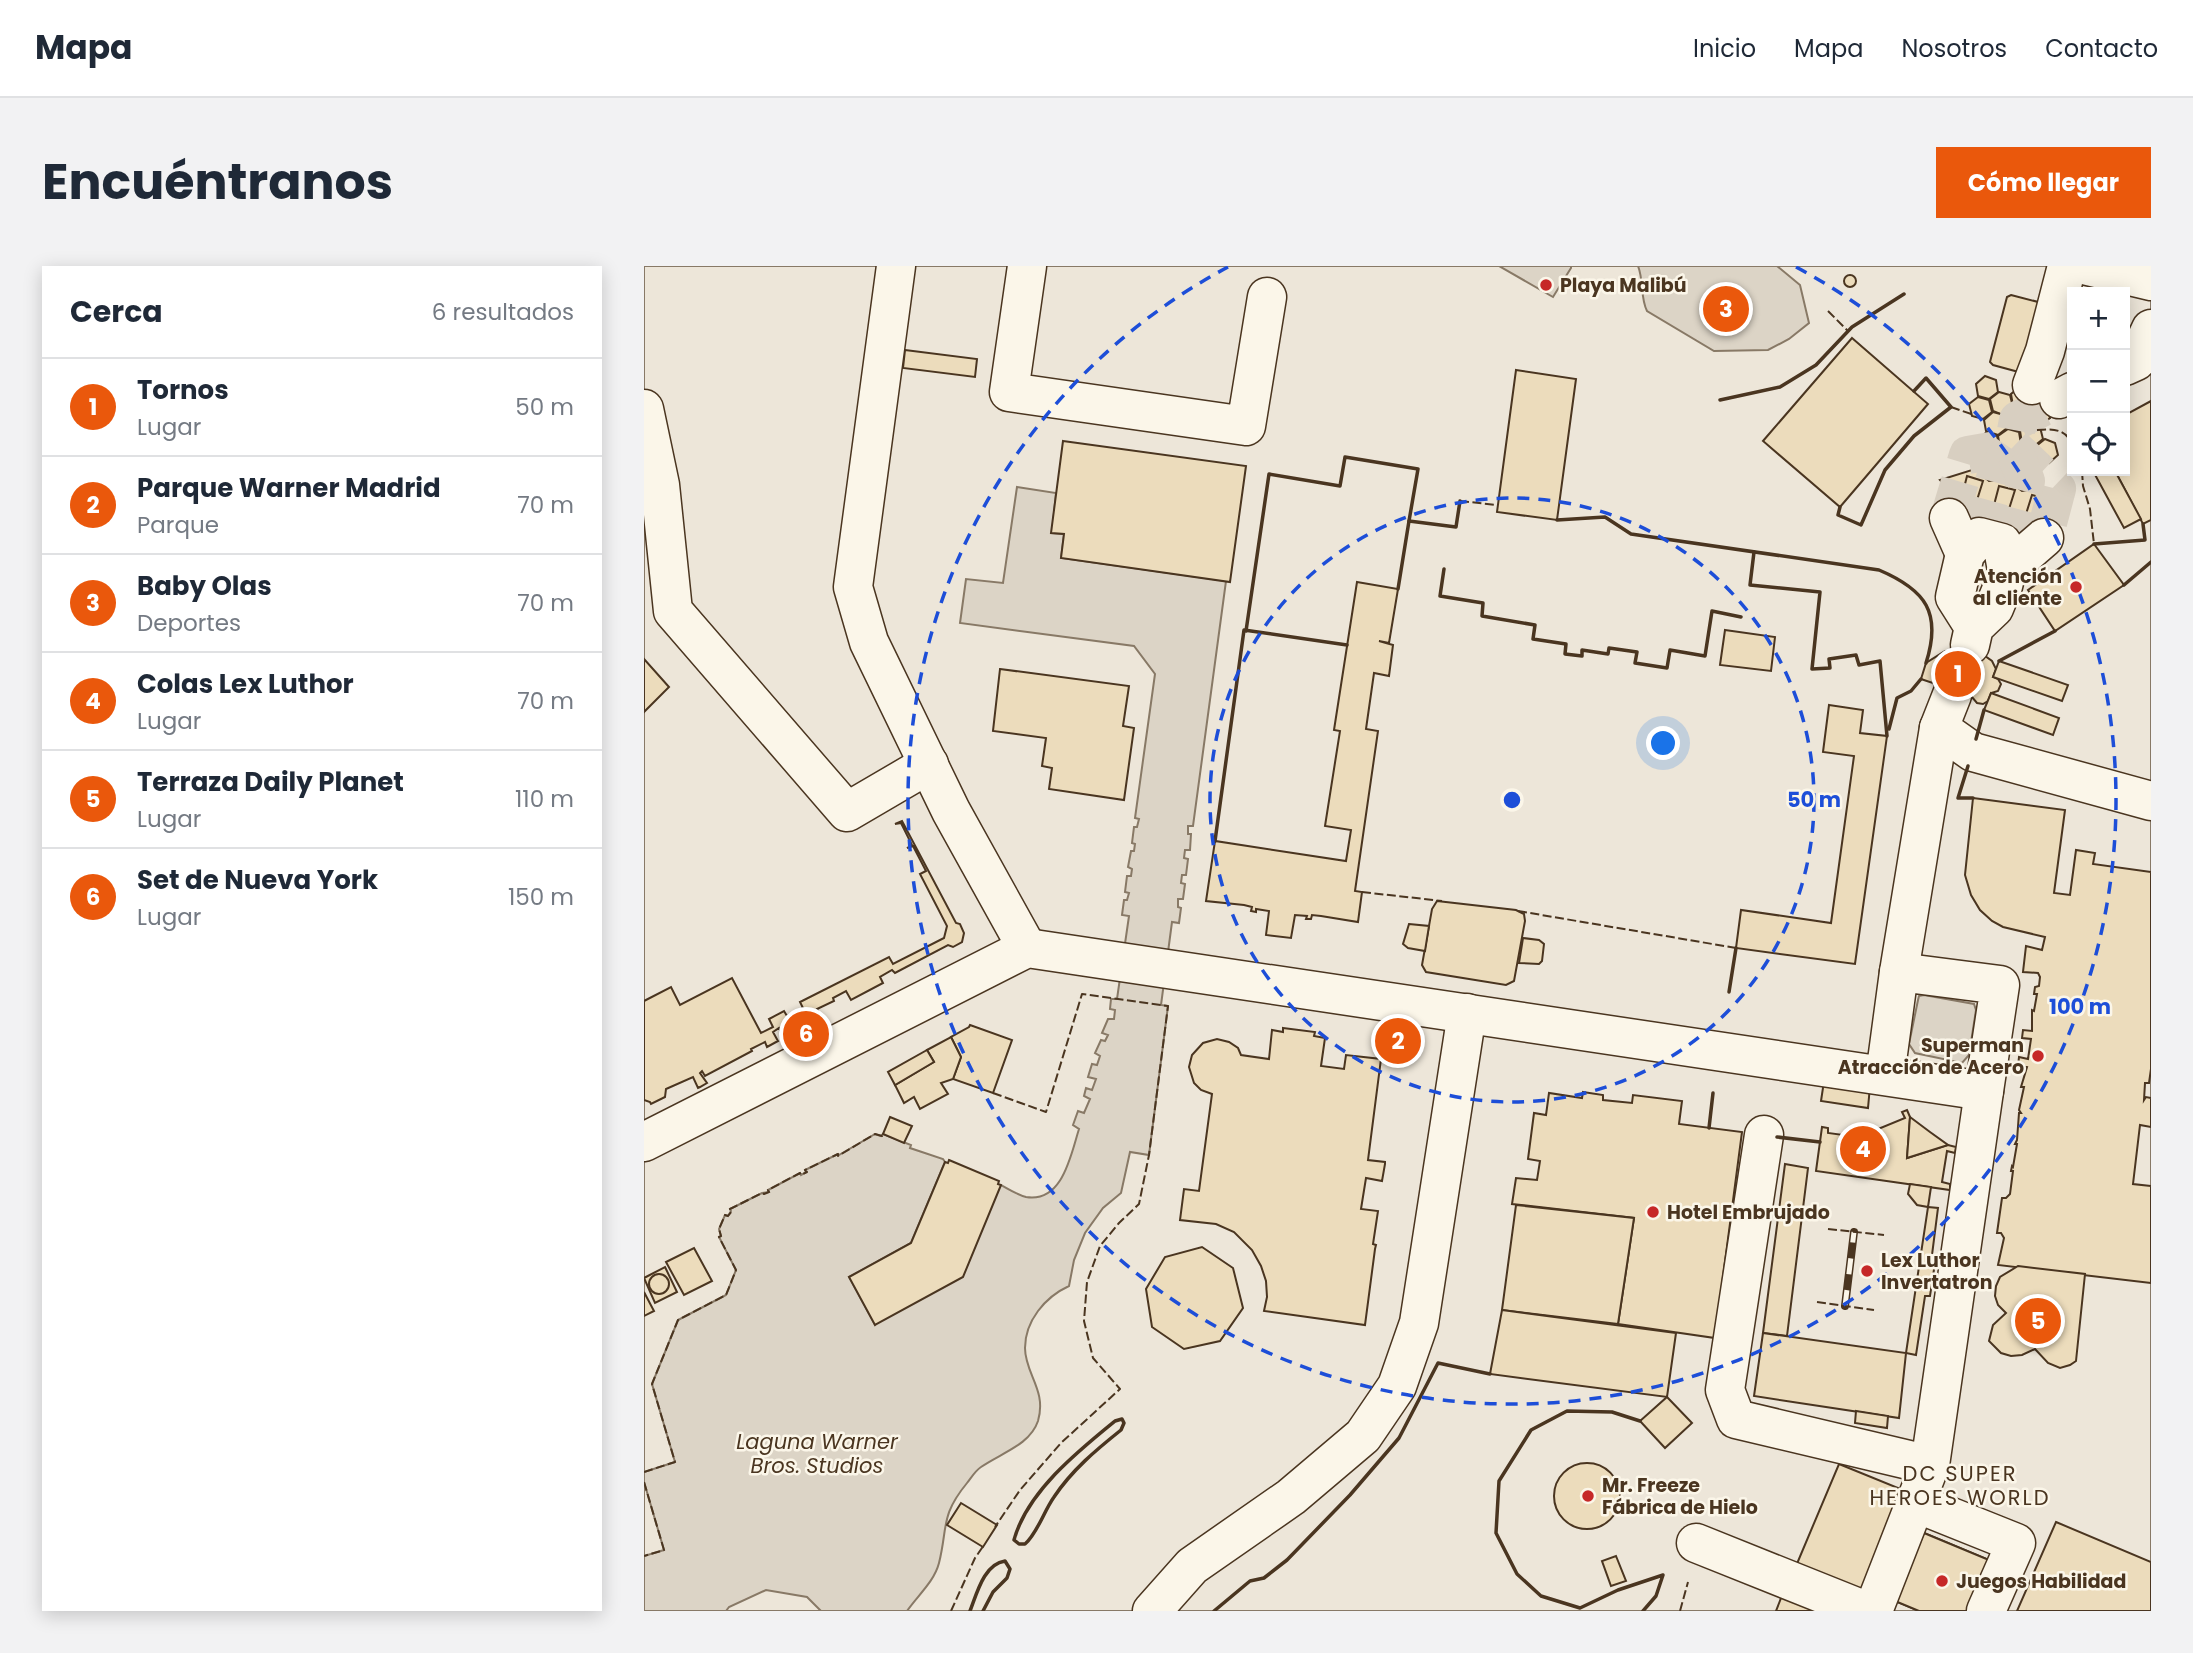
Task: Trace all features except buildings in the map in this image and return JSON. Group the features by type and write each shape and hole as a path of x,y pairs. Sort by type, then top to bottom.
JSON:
{"street":[{"path":"896,266 853,587 869,642 951,811 1027,948"},
{"path":"1027,266 1009,392 1247,426 1267,297"},
{"path":"2054,392 2045,351 2067,266"},
{"path":"2088,266 2151,281"},
{"path":"2130,364 2136,361 2151,329"},
{"path":"644,409 660,485 673,611 847,812 929,764"},
{"path":"1949,518 1965,554"},
{"path":"1979,537 2002,543 2007,570 1994,608 1972,636 1955,597 1965,554 1979,537"},
{"path":"2007,570 2044,538"},
{"path":"1885,1076 1899,972 1945,712 1973,752 2151,801"},
{"path":"644,1142 1027,948 1984,1091"},
{"path":"1873,1611 1930,1465 2000,985 1899,972"},
{"path":"1152,1611 1192,1566 1291,1497 1363,1436 1398,1386 1419,1324 1467,1013"},
{"path":"1764,1135 1725,1390 1736,1419 1930,1465"},
{"path":"1916,1503 2016,1543 1986,1611"},
{"path":"1696,1543 1866,1611"}],"shaded area":[{"path":"644,266 2151,266 2151,1611 644,1611"}],"water":[{"name":"Playa Malibú","path":"1499,266 1571,266 1571,268 1553,297"},
{"path":"1638,266 1777,266 1800,285 1809,323 1789,339 1768,350 1714,351 1647,311"},
{"name":"Laguna Warner Bros. Studios","path":"1017,487 1056,493 1052,533 1064,534 1061,558 1226,581 1193,826 1188,826 1188,834 1191,834 1190,850 1185,850 1184,858 1188,859 1186,875 1182,875 1181,883 1185,884 1183,899 1178,899 1178,907 1181,908 1179,923 1172,922 1161,1005 1168,1006 1149,1155 1130,1152 1121,1193 1103,1208 1085,1233 1074,1260 1069,1286 1045,1303 1028,1328 1026,1357 1040,1400 1038,1421 1034,1429 1014,1448 979,1469 958,1494 946,1522 937,1570 907,1611 821,1611 807,1597 766,1590 729,1607 726,1611 644,1611 644,1556 664,1550 644,1482 644,1472 675,1462 652,1384 678,1320 726,1295 736,1270 719,1237 719,1229 730,1209 769,1192 768,1190 875,1134 883,1134 911,1145 910,1148 943,1159 945,1162 911,1243 849,1277 875,1325 1001,1185 1026,1197 1039,1197 1057,1185 1068,1163 1079,1129 1073,1125 1078,1111 1084,1113 1090,1099 1084,1096 1086,1088 1092,1090 1096,1079 1088,1077 1092,1064 1097,1065 1100,1056 1095,1053 1101,1040 1105,1041 1108,1035 1102,1033 1108,1019 1114,1019 1115,1010 1110,1009 1111,999 1117,999 1129,916 1122,915 1124,900 1127,900 1129,893 1125,892 1127,876 1131,876 1132,869 1128,867 1131,851 1134,851 1134,827 1137,827 1139,819 1135,818 1155,674 1134,646 960,623 966,579 1003,583"},
{"path":"1919,996 1974,1004 1976,1010 1969,1055 1962,1063 1915,1053 1909,1044"}],"tunnel":[{"path":"1979,537 1997,471 2013,447 2018,420 2059,399"},
{"path":"2013,447 2057,489 2044,538"},
{"path":"1949,518 1968,455 2013,447"},
{"path":"2002,543 2015,522 2026,481 2013,447"},
{"path":"1952,695 1970,645"}],"railway":[{"path":"1845,1306 1854,1232"}],"fence":[{"path":"1828,311 1848,331"},
{"path":"1951,407 1974,415"},
{"path":"2037,430 2053,430 2067,436"},
{"path":"2082,476 2094,544"},
{"path":"1460,501 1497,505"},
{"path":"1362,892 1442,901"},
{"path":"1518,911 1736,948"},
{"path":"993,1093 1046,1112 1082,994 1168,1006 1149,1155 1139,1204 1100,1246 1087,1282 1084,1321 1093,1358 1120,1389 1061,1443 1020,1490 995,1527"},
{"path":"644,1472 675,1462 652,1384 678,1320 726,1295 736,1270 719,1237 719,1229 725,1215 728,1216 732,1211 730,1209 769,1192 768,1190 838,1156 875,1134 883,1134"},
{"path":"1828,1229 1884,1235"},
{"path":"1817,1302 1874,1310"},
{"path":"644,1482 664,1550 644,1556"},
{"path":"951,1611 975,1558 984,1545"},
{"path":"1680,1611 1688,1582"}],"wall":[{"path":"1720,400 1780,387 1816,365 1852,327 1904,294"},
{"path":"1840,507 1838,515 1861,525 1885,470 1914,436 1951,407 1926,378 1914,391"},
{"path":"1246,631 1269,474 1340,486 1345,457 1418,469 1409,521"},
{"path":"1398,589 1409,521 1456,527 1460,501"},
{"path":"1557,520 1605,517 1631,534 1879,570 1908,586 1926,605 1932,630 1926,663"},
{"path":"2094,544 2145,540 2143,524"},
{"path":"1754,552 1750,585 1820,592 1812,669 1830,668 1829,659 1856,655 1859,665 1880,661 1887,736"},
{"path":"2124,585 2151,562"},
{"path":"1444,569 1440,596 1483,603 1482,616 1535,625 1533,639 1566,644 1565,654 1582,656 1582,650 1608,654 1609,648 1637,652 1635,663 1667,668 1670,650 1705,656 1712,611 1741,617"},
{"path":"1215,841 1244,630 1347,645"},
{"path":"1999,661 2055,631"},
{"path":"1889,729 1897,698 1911,691 1921,679"},
{"path":"1976,739 1984,710"},
{"path":"1968,766 1958,798 1973,798"},
{"path":"1729,992 1736,948"},
{"path":"1709,1128 1713,1093"},
{"path":"1777,1137 1820,1142"},
{"path":"1214,1611 1250,1581 1264,1578 1287,1560 1350,1495 1399,1438 1438,1363 1490,1374"},
{"path":"1640,1421 1612,1412 1567,1411 1531,1430 1499,1481 1496,1533 1517,1574 1541,1596 1580,1608 1618,1590 1663,1575 1656,1596 1643,1611"},
{"path":"1122,1419 1124,1423 1121,1430 1085,1461 1061,1487 1029,1540 1025,1544 1014,1540 1030,1505 1042,1489 1070,1459 1115,1421 1122,1419"},
{"path":"970,1611 987,1573 998,1563 1005,1561 1010,1569 1007,1578 993,1592 983,1611"}],"place":[{"name":"Playa Malibú","path":"1546,285"},
{"name":"Baby Olas","path":"1726,309"},
{"name":"Atención al cliente","path":"2076,587"},
{"name":"Tornos","path":"1958,674"},
{"name":"Set de Nueva York","path":"806,1034"},
{"name":"Parque Warner Madrid","path":"1398,1041"},
{"name":"Superman Atracción de Acero","path":"2038,1056"},
{"name":"Colas Lex Luthor","path":"1863,1149"},
{"name":"Hotel Embrujado","path":"1653,1212"},
{"name":"Lex Luthor Invertatron","path":"1867,1271"},
{"name":"Terraza Daily Planet","path":"2038,1321"},
{"name":"Mr. Freeze Fábrica de Hielo","path":"1588,1496"},
{"name":"Juegos Habilidad","path":"1942,1581"}],"district":[{"name":"DC SUPER HEROES WORLD","path":"1960,1486"}]}
